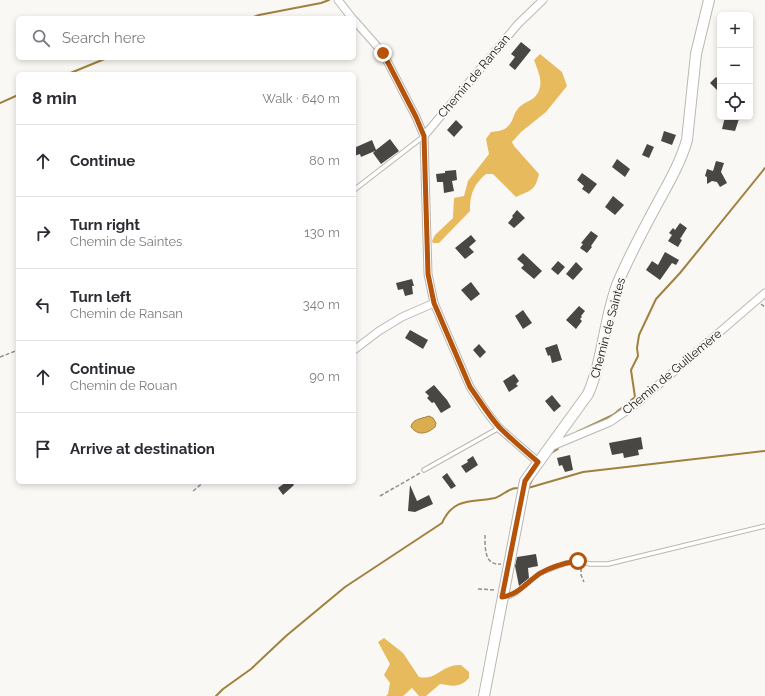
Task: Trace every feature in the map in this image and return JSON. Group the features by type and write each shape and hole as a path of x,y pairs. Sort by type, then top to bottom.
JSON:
{"street":[{"path":"338,0 351,16"},
{"name":"Chemin de Ransan","path":"424,136 518,24 543,0"},
{"name":"Chemin de Saintes","path":"484,696 525,481 588,394 595,379 617,286 637,241 676,170 683,154 687,140 696,54 708,0"},
{"path":"356,22 383,53 416,117 424,136 426,263 434,303 470,387 486,411 500,428 538,462"},
{"name":"Chemin de Guillemère","path":"548,448 610,422 630,409 765,293"},
{"path":"356,348 379,331 402,317 434,303"}],"lane":[{"path":"356,188 424,136"},
{"path":"424,470 500,428"},
{"path":"503,594 510,596 540,573 566,563 578,561 600,565 622,561 765,526"}],"path":[{"path":"0,357 16,351"},
{"path":"380,496 424,470"},
{"path":"193,491 202,484"},
{"path":"486,535 485,549 489,560 496,564 509,563"},
{"path":"583,562 581,570 584,582"},
{"path":"478,589 503,594"}],"shaded area":[{"path":"540,54 562,72 567,86 546,112 521,132 512,142 539,174 536,184 529,191 516,197 493,174 486,174 475,186 470,211 439,243 433,243 432,241 435,235 453,218 454,198 464,196 468,181 489,154 486,139 491,132 505,129 511,123 520,107 536,96 540,87 540,81 534,60"},
{"path":"429,416 433,418 436,423 435,427 432,429 420,433 411,427 413,422"},
{"path":"384,638 403,653 419,677 424,678 433,676 454,665 461,665 469,672 469,678 459,685 452,686 440,684 426,696 419,696 412,688 403,696 386,696 388,694 390,683 384,675 390,664 378,642"}],"building":[{"path":"521,42 531,50 515,70 509,65 515,57 511,54"},
{"path":"716,77 717,78 717,90 710,83"},
{"path":"456,120 463,127 454,137 447,130"},
{"path":"724,120 739,120 735,131 722,129"},
{"path":"664,131 676,135 672,145 661,141"},
{"path":"390,139 399,151 381,164 373,153 375,151 361,157 360,154 356,155 356,147 372,140 376,150"},
{"path":"647,144 654,147 649,158 642,155"},
{"path":"617,159 630,169 625,177 612,167"},
{"path":"716,161 724,163 721,172 727,183 720,187 717,182 712,181 707,184 707,177 705,176 707,169 713,171"},
{"path":"456,170 457,180 452,181 454,191 444,193 443,182 437,182 436,174"},
{"path":"582,173 597,184 589,194 582,189 584,186 577,180"},
{"path":"613,196 624,205 615,215 605,207"},
{"path":"517,210 525,218 514,228 508,223"},
{"path":"680,223 687,228 680,239 682,240 678,247 668,241 672,235 669,233 673,228 675,230"},
{"path":"591,231 598,236 587,253 580,248 583,244 581,243"},
{"path":"471,235 476,241 469,247 474,252 465,259 455,248"},
{"path":"665,252 679,260 676,265 672,263 660,280 646,270 652,261 658,265"},
{"path":"523,253 542,271 534,279 521,268 524,265 517,259"},
{"path":"558,261 565,267 558,275 551,269"},
{"path":"576,262 583,269 573,280 566,274"},
{"path":"412,279 414,286 412,286 413,294 405,296 403,289 398,290 396,283"},
{"path":"471,282 480,294 471,301 461,290"},
{"path":"579,306 585,311 580,319 582,321 576,329 566,320"},
{"path":"523,310 532,323 523,329 515,316"},
{"path":"410,330 428,340 423,349 405,338"},
{"path":"479,344 486,352 480,358 473,350"},
{"path":"557,344 562,360 552,363 550,355 548,356 545,348"},
{"path":"514,374 519,381 516,384 518,386 509,392 503,381"},
{"path":"434,385 451,407 441,413 434,402 432,403 427,398 429,396 425,392"},
{"path":"552,395 561,406 554,412 545,401"},
{"path":"641,437 643,449 638,450 639,455 624,458 623,453 612,455 609,443"},
{"path":"570,455 573,470 565,472 562,465 559,466 557,458"},
{"path":"473,456 478,465 466,473 461,466 468,462 467,460"},
{"path":"447,473 456,486 451,489 442,477"},
{"path":"283,484 294,485 283,495 278,488"},
{"path":"410,485 417,501 429,495 433,504 415,512 408,511"},
{"path":"536,554 538,566 528,568 529,578 519,586 515,566 517,557"}],"waterway":[{"path":"256,16 321,3 329,0"},
{"path":"73,72 102,60"},
{"path":"0,103 16,96"},
{"path":"577,432 613,415 635,397 631,370 638,356 637,348 639,335 656,299 680,273 765,168"},
{"path":"551,453 558,449"},
{"path":"528,488 583,472 765,451"},
{"path":"529,486 533,478"},
{"path":"216,696 223,689 251,669 286,636 345,587 442,523 452,508 465,502 495,498 513,489 521,488"}],"route":[{"path":"383,53 416,117 424,136 426,263 434,303 470,387 486,411 500,428 538,462 525,481 502,597 510,596 517,592 540,573 566,563 578,561"}]}
